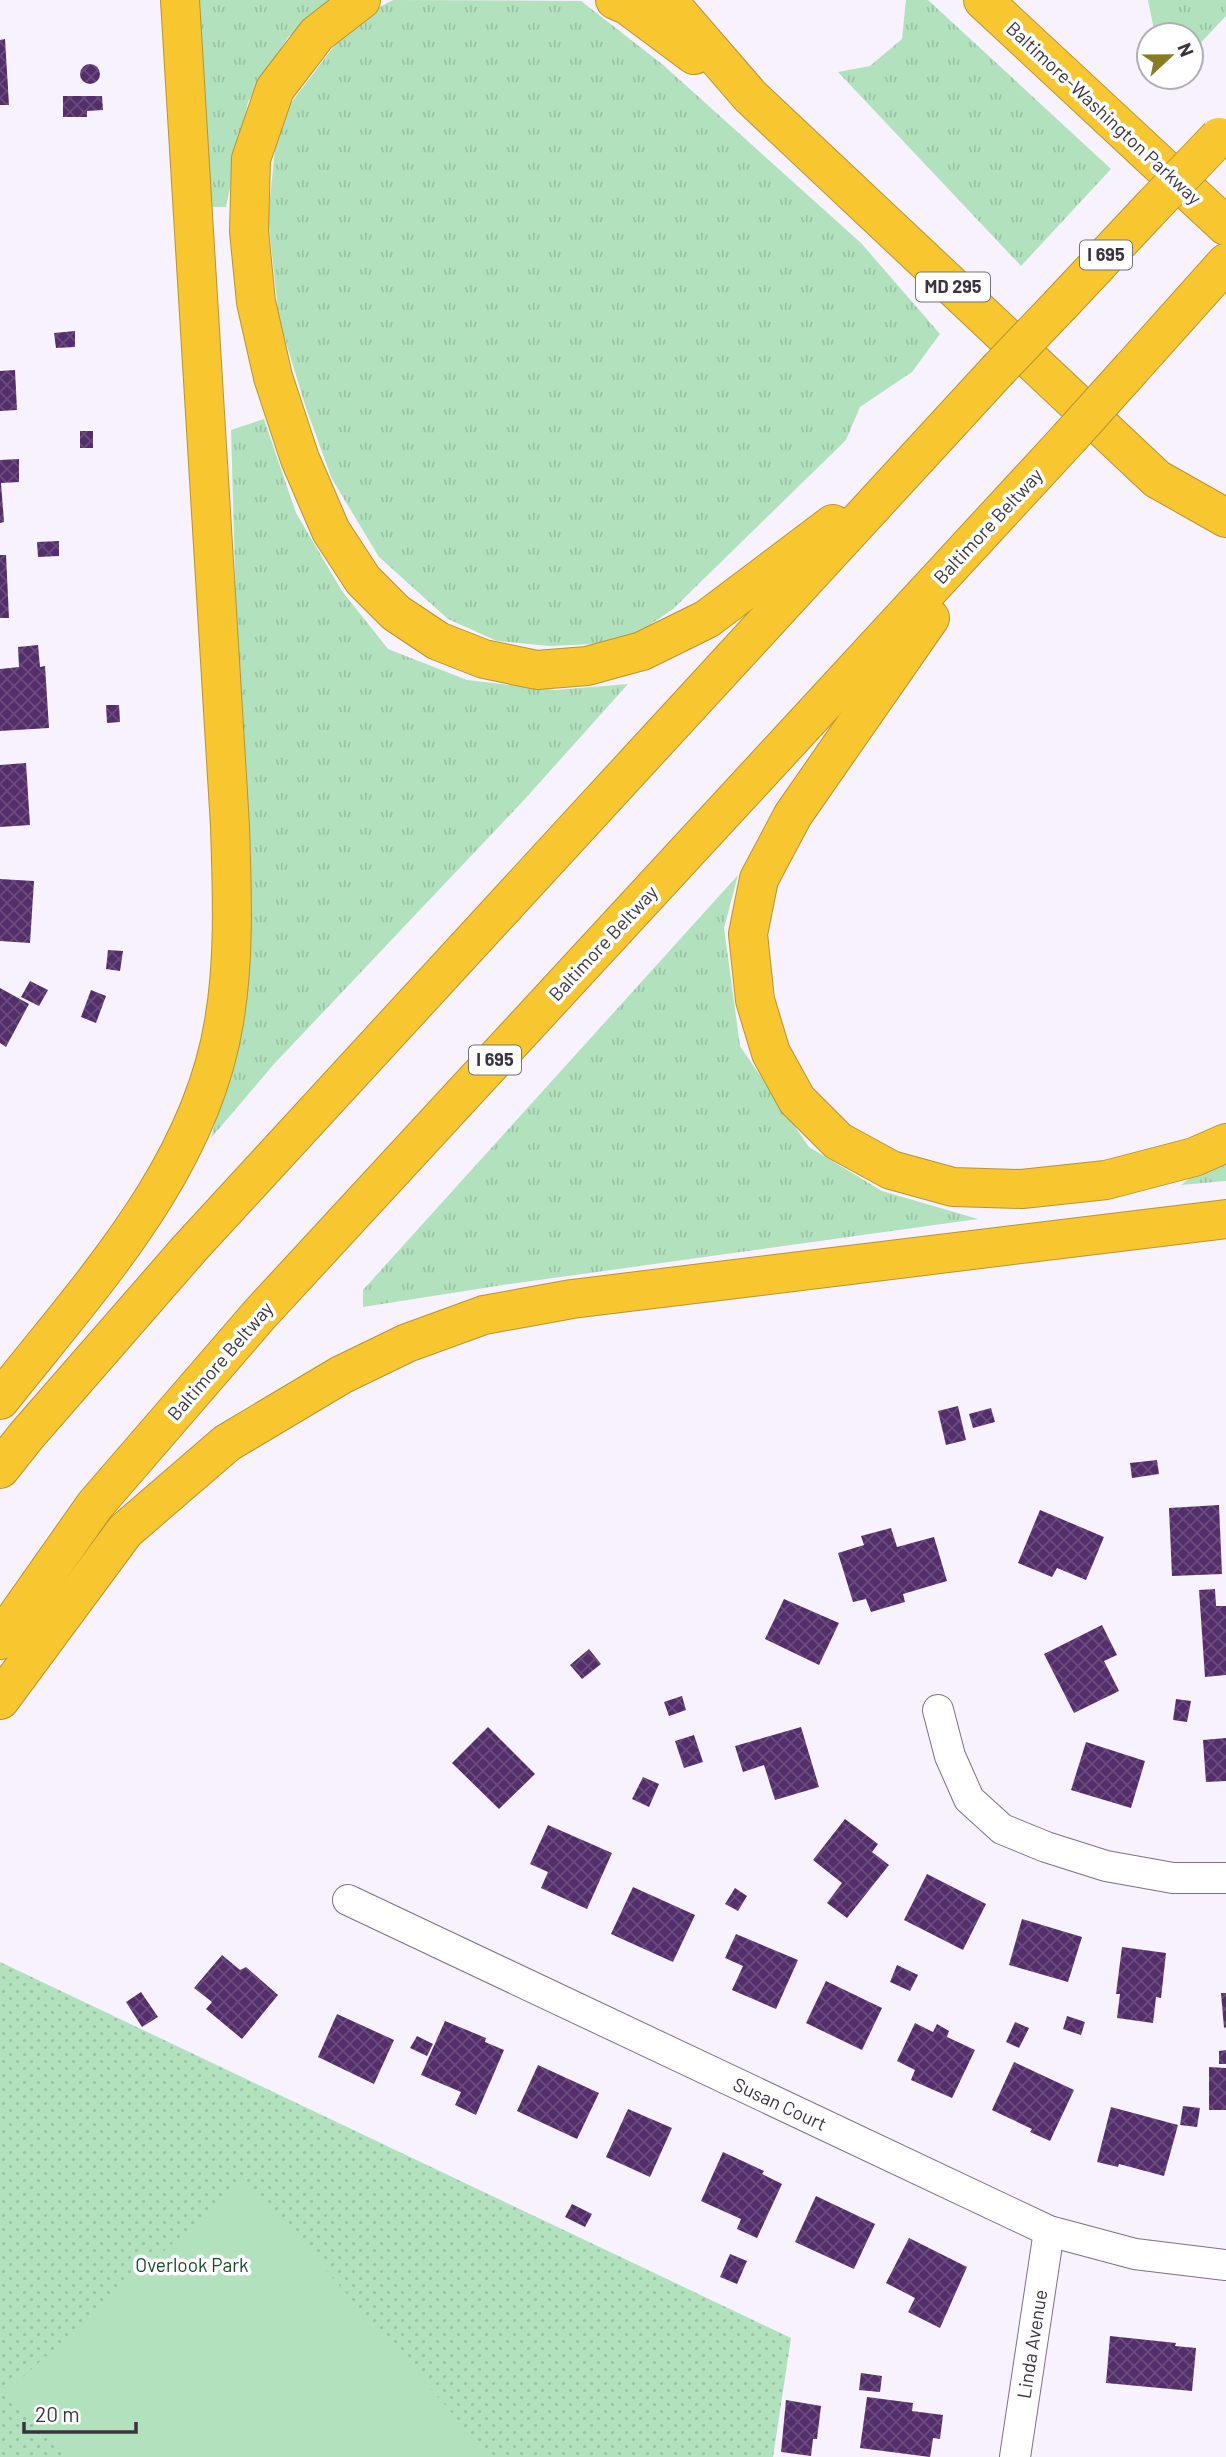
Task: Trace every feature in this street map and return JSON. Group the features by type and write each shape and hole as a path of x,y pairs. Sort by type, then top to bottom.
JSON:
{"highway":[{"path":"0,1400 142,1217 175,1164 206,1092 224,1023 231,943 230,826 180,0"},
{"path":"361,0 317,34 275,89 251,159 249,231 256,302 273,377 300,459 331,531 363,580 396,613 438,641 484,659 537,670 587,666 642,651 707,619 911,466"},
{"path":"615,0 627,5 750,96"},
{"name":"MD 295","path":"667,0 750,96 1157,479 1226,518"},
{"name":"Baltimore-Washington Parkway","path":"983,0 1226,226"},
{"path":"1021,0 1150,156"},
{"name":"I 695","path":"0,1469 190,1248 997,371 1223,133"},
{"name":"Baltimore Beltway","path":"0,1640 94,1505 260,1314 1069,438 1226,263"},
{"path":"1157,479 1226,548"},
{"path":"1012,500 793,815 760,879 748,934 755,1000 771,1053 797,1100 838,1141 891,1170 953,1187 1022,1189 1106,1180 1194,1157 1226,1143"},
{"path":"0,1700 125,1531 135,1522 227,1443 341,1375 407,1343 484,1315 572,1299 1226,1219"}],"street":[{"path":"938,1710 950,1756 970,1799 1002,1829 1105,1866 1173,1878 1226,1878"},
{"name":"Susan Court","path":"348,1900 1049,2231 1135,2254 1226,2265"},
{"name":"Linda Avenue","path":"1015,2457 1049,2231"}],"green space":[{"path":"198,0 331,0 288,37 248,102 226,207 210,207"},
{"path":"393,0 581,1 662,64 861,243 940,334 912,372 860,407 846,440 673,609 641,631 595,644 549,646 497,641 448,619 379,557 332,479 305,405 279,319 268,218 278,120 354,20"},
{"path":"906,0 928,0 1111,169 1021,266 838,72 870,66 902,39"},
{"path":"1148,0 1226,0 1226,16 1205,38 1205,21 1152,21"},
{"path":"264,419 296,513 342,591 388,649 467,680 555,690 628,684 524,800 274,1064 211,1138 247,1001 251,860 236,607 231,430"},
{"path":"738,875 724,928 740,1046 809,1147 882,1191 978,1219 363,1307 363,1290"},
{"path":"1226,1160 1226,1181 1181,1185 1195,1174"},
{"name":"Overlook Park","path":"0,1962 791,2338 773,2457 0,2457"},
{"path":"245,2179 491,2457 68,2457 8,2390"}],"building":[{"path":"5,39 9,105 0,105 0,40"},
{"path":"90,64 97,67 100,74 97,81 90,84 83,81 80,74 83,67"},
{"path":"63,96 102,96 103,110 87,111 87,117 63,117"},
{"path":"75,331 75,347 56,348 54,333"},
{"path":"15,370 17,410 0,411 0,371"},
{"path":"80,431 93,431 93,448 80,448"},
{"path":"19,459 19,482 1,483 4,522 0,523 0,460"},
{"path":"59,541 59,556 38,557 37,542"},
{"path":"0,555 6,555 9,618 0,618"},
{"path":"38,645 40,667 45,666 49,728 0,731 0,669 19,667 18,647"},
{"path":"106,705 119,705 120,722 107,723"},
{"path":"26,763 30,825 0,827 0,765"},
{"path":"0,879 34,881 30,943 0,941"},
{"path":"108,950 123,951 120,971 106,969"},
{"path":"30,981 48,990 39,1006 21,997"},
{"path":"0,988 29,1004 6,1047 0,1043"},
{"path":"91,990 106,996 96,1023 81,1017"},
{"path":"958,1406 966,1440 946,1445 938,1411"},
{"path":"991,1408 995,1422 973,1428 969,1414"},
{"path":"1157,1460 1159,1474 1132,1478 1130,1463"},
{"path":"1219,1505 1222,1574 1172,1576 1169,1508"},
{"path":"1040,1510 1104,1537 1086,1580 1057,1568 1052,1577 1018,1563"},
{"path":"891,1528 897,1547 934,1537 947,1581 903,1594 905,1602 871,1612 866,1599 853,1602 838,1553 864,1545 861,1536"},
{"path":"1215,1589 1216,1606 1226,1606 1226,1675 1205,1677 1199,1590"},
{"path":"784,1599 839,1623 819,1665 765,1639"},
{"path":"1102,1625 1117,1655 1104,1661 1119,1691 1074,1713 1044,1654"},
{"path":"589,1649 601,1664 582,1679 570,1665"},
{"path":"682,1696 686,1710 669,1716 664,1702"},
{"path":"1176,1699 1191,1701 1187,1722 1173,1720"},
{"path":"488,1727 535,1774 499,1809 452,1763"},
{"path":"801,1727 819,1787 775,1800 764,1765 743,1772 735,1746"},
{"path":"694,1735 703,1762 684,1768 675,1741"},
{"path":"1226,1738 1226,1781 1206,1782 1203,1740"},
{"path":"1086,1742 1145,1761 1131,1808 1071,1790"},
{"path":"643,1777 659,1784 649,1807 632,1799"},
{"path":"845,1819 878,1844 872,1852 889,1865 847,1918 827,1903 842,1883 813,1860"},
{"path":"548,1825 612,1853 587,1909 541,1888 548,1872 530,1864"},
{"path":"927,1874 986,1904 963,1950 904,1920"},
{"path":"633,1887 695,1915 673,1962 611,1934"},
{"path":"735,1888 747,1896 738,1911 725,1904"},
{"path":"1022,1919 1082,1937 1068,1982 1009,1965"},
{"path":"736,1934 798,1960 776,2009 732,1990 743,1966 725,1958"},
{"path":"1122,1947 1166,1953 1161,1998 1156,1997 1153,2023 1117,2018 1120,1994 1116,1994"},
{"path":"222,1955 240,1970 246,1967 278,1995 242,2039 206,2009 212,2002 194,1988"},
{"path":"897,1965 918,1975 910,1991 890,1982"},
{"path":"826,1981 882,2008 862,2050 806,2023"},
{"path":"141,1992 158,2017 142,2027 126,2002"},
{"path":"1221,1993 1226,1993 1224,2028"},
{"path":"337,2014 394,2040 374,2084 318,2057"},
{"path":"1067,2016 1085,2022 1081,2035 1063,2029"},
{"path":"445,2021 486,2038 485,2042 504,2050 476,2115 455,2105 461,2092 421,2075"},
{"path":"1015,2022 1029,2028 1019,2048 1006,2042"},
{"path":"915,2023 933,2032 937,2024 949,2031 947,2037 975,2050 952,2098 911,2080 915,2070 897,2061"},
{"path":"417,2036 433,2044 427,2056 410,2048"},
{"path":"1226,2050 1226,2064 1219,2064 1219,2051"},
{"path":"1014,2062 1074,2090 1050,2141 992,2110"},
{"path":"538,2065 599,2093 577,2139 517,2111"},
{"path":"1209,2067 1226,2068 1226,2110 1209,2110"},
{"path":"1183,2106 1200,2108 1197,2127 1180,2125"},
{"path":"1111,2107 1178,2125 1164,2176 1119,2164 1118,2167 1097,2162"},
{"path":"628,2109 672,2128 650,2177 606,2157"},
{"path":"723,2152 764,2171 762,2174 782,2184 757,2238 737,2229 741,2219 701,2201"},
{"path":"816,2196 875,2224 854,2269 795,2242"},
{"path":"572,2204 592,2214 585,2227 565,2217"},
{"path":"909,2238 967,2267 940,2328 908,2312 915,2298 886,2283"},
{"path":"730,2254 747,2261 737,2284 720,2277"},
{"path":"1110,2336 1176,2343 1175,2346 1196,2348 1192,2391 1106,2383"},
{"path":"861,2373 882,2376 880,2392 859,2390"},
{"path":"867,2397 913,2403 912,2411 943,2415 940,2439 933,2438 930,2457 860,2448"},
{"path":"786,2400 821,2406 817,2439 813,2439 811,2456 781,2452"}]}
